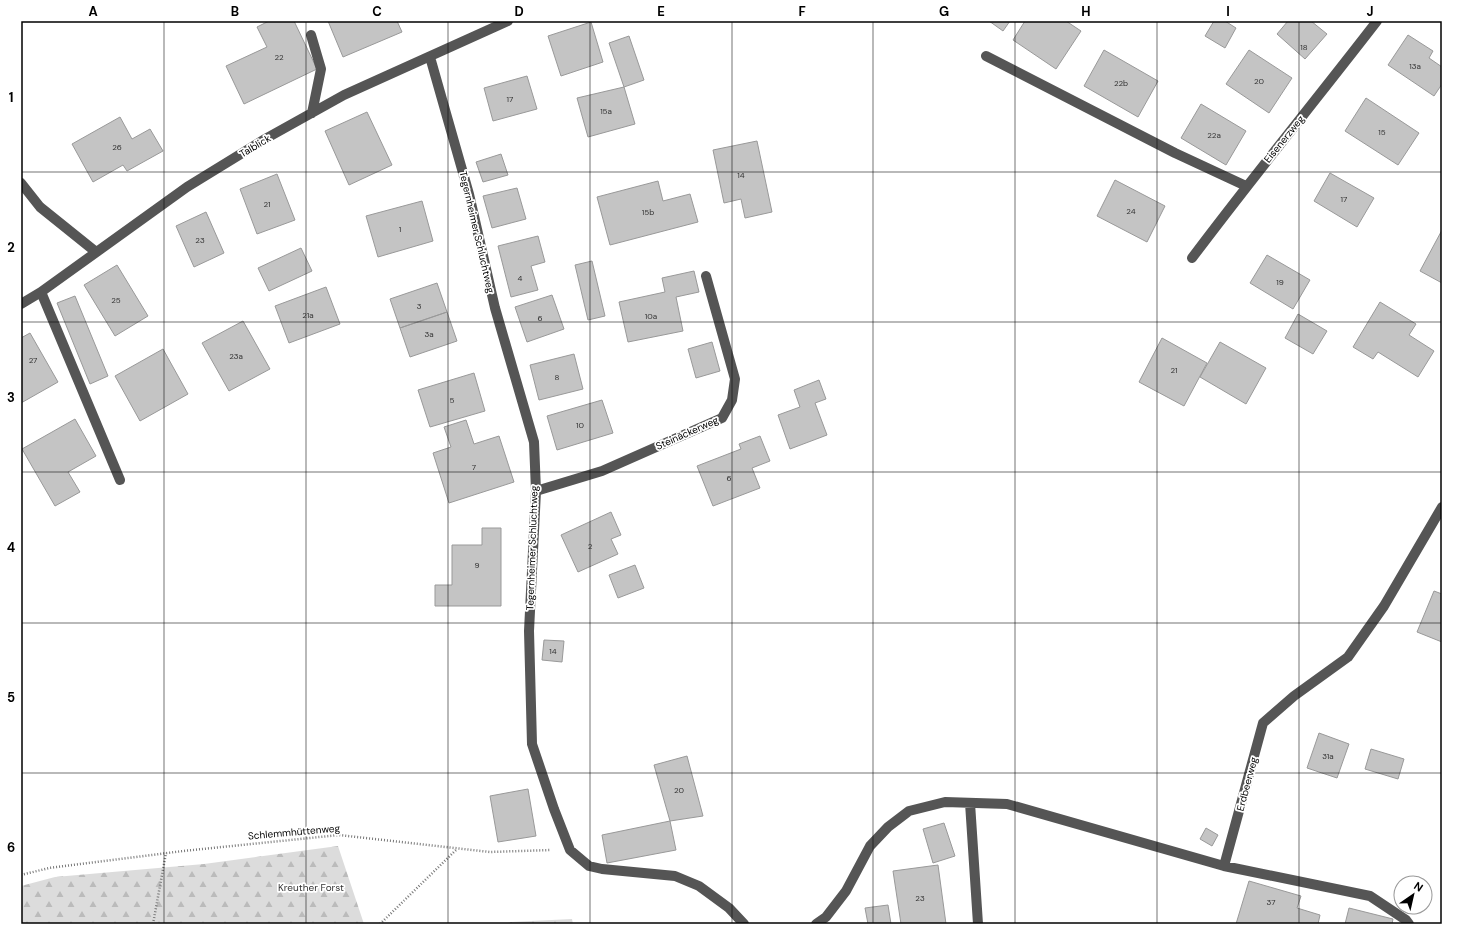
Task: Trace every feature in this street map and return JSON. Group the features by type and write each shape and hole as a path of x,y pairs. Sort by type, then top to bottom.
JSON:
{"street":[{"name":"Talblick","path":"21,304 41,292 187,187 266,139 344,95 508,21"},
{"name":"Eisenerzweg","path":"1192,258 1246,186 1292,131 1377,21"},
{"path":"311,35 322,69 312,113"},
{"path":"986,56 1175,153 1246,186"},
{"name":"Tegernheimer Schluchtweg","path":"430,57 469,194 495,308 534,442 536,491 528,631 532,744 570,850"},
{"path":"21,183 40,207 96,252"},
{"name":"Steinäckerweg","path":"536,491 602,471 722,418 732,400 735,379 706,276"},
{"path":"41,292 120,480"},
{"name":"Erdbeerweg","path":"1224,866 1264,723 1294,696 1348,657 1384,606 1442,507"},
{"path":"816,924 826,917 846,891 870,846 888,827 909,811 945,802 1007,804 1224,866 1370,896 1406,920 1409,924"},
{"path":"970,803 978,924"},
{"path":"570,850 589,866 602,870 676,876 699,886 729,908 744,924"}],"path":[{"name":"Schlemmhüttenweg","path":"21,875 49,868 166,853 339,835 490,852 570,850"},
{"path":"380,924 457,848"},
{"path":"153,924 166,853"}],"green space":[{"name":"Kreuther Forst","path":"338,846 364,924 21,924 21,886 55,877 204,864"},
{"path":"572,919 573,924 505,924 511,922"}],"building":[{"path":"269,21 294,21 317,69 244,104 226,66 267,47 257,27"},
{"path":"328,21 397,21 402,32 343,57"},
{"path":"989,21 1010,21 1003,31"},
{"path":"1025,21 1066,21 1081,31 1056,69 1013,40"},
{"path":"1214,21 1225,21 1236,28 1225,48 1205,36"},
{"path":"1288,21 1311,21 1327,34 1305,59 1277,34"},
{"path":"591,22 603,62 561,76 548,36"},
{"path":"1408,35 1433,51 1429,58 1442,67 1442,84 1434,96 1388,65"},
{"path":"629,36 644,80 624,87 609,43"},
{"path":"1104,50 1158,81 1138,117 1084,86"},
{"path":"1249,50 1292,78 1269,113 1226,84"},
{"path":"527,76 537,109 493,121 484,88"},
{"path":"624,87 635,124 588,137 577,98"},
{"path":"1366,98 1419,133 1398,165 1345,131"},
{"path":"1201,104 1246,131 1226,165 1181,138"},
{"path":"367,112 392,165 349,185 325,131"},
{"path":"120,117 132,139 150,129 163,151 127,171 123,165 93,182 72,144"},
{"path":"757,141 772,212 745,218 741,199 724,203 713,150"},
{"path":"501,154 508,175 483,182 476,162"},
{"path":"1330,173 1374,198 1357,227 1314,201"},
{"path":"277,174 295,220 257,234 240,189"},
{"path":"1115,180 1165,206 1147,242 1097,216"},
{"path":"658,181 663,201 690,194 698,222 610,245 597,197"},
{"path":"517,188 526,219 492,228 483,196"},
{"path":"422,201 433,241 378,257 366,216"},
{"path":"206,212 224,253 194,267 176,226"},
{"path":"1442,230 1442,283 1420,271"},
{"path":"538,236 545,262 531,266 538,290 511,297 498,246"},
{"path":"301,248 312,271 269,291 258,268"},
{"path":"1267,255 1310,280 1293,309 1250,283"},
{"path":"592,261 605,316 588,320 575,265"},
{"path":"117,265 148,316 115,336 84,285"},
{"path":"694,271 699,292 676,297 683,331 628,342 619,302 665,292 662,278"},
{"path":"437,283 447,312 400,328 390,299"},
{"path":"326,287 340,324 289,343 275,306"},
{"path":"552,295 564,329 527,342 515,307"},
{"path":"75,296 108,376 90,384 57,303"},
{"path":"1380,302 1416,324 1409,335 1434,351 1418,377 1378,352 1373,359 1353,347"},
{"path":"447,312 457,341 410,357 400,328"},
{"path":"1298,314 1327,331 1313,354 1285,338"},
{"path":"243,321 270,369 229,391 202,343"},
{"path":"30,333 58,382 21,403 21,338"},
{"path":"1162,338 1207,363 1184,406 1139,382"},
{"path":"712,342 720,371 696,378 688,349"},
{"path":"1220,342 1266,368 1246,404 1200,377"},
{"path":"163,349 188,394 140,421 115,376"},
{"path":"574,354 583,389 539,400 530,365"},
{"path":"474,373 485,411 430,427 418,390"},
{"path":"819,380 826,399 815,403 827,435 790,449 778,415 800,407 794,390"},
{"path":"602,400 613,433 557,450 547,416"},
{"path":"75,419 96,456 68,472 80,492 55,506 22,449"},
{"path":"466,420 474,444 499,436 514,482 449,503 433,453 451,447 444,427"},
{"path":"760,436 770,461 752,468 760,488 713,506 697,466 741,449 739,444"},
{"path":"611,512 621,535 611,539 618,554 578,572 561,535"},
{"path":"482,528 501,528 501,606 435,606 435,585 452,585 452,545 482,545"},
{"path":"635,565 644,588 618,598 609,575"},
{"path":"1434,591 1442,594 1442,642 1417,632"},
{"path":"544,640 564,641 562,662 542,660"},
{"path":"1319,733 1349,744 1337,778 1307,768"},
{"path":"1371,749 1404,759 1398,779 1365,769"},
{"path":"687,756 703,816 670,821 654,765"},
{"path":"528,789 536,836 498,842 490,796"},
{"path":"670,821 676,850 607,863 602,835"},
{"path":"944,823 955,856 933,863 923,829"},
{"path":"1206,828 1218,835 1212,846 1200,839"},
{"path":"938,865 946,924 901,924 893,871"},
{"path":"1249,881 1301,896 1297,908 1320,915 1318,924 1236,924"},
{"path":"888,905 891,924 868,924 865,908"},
{"path":"1349,908 1393,919 1392,924 1345,924"}]}
